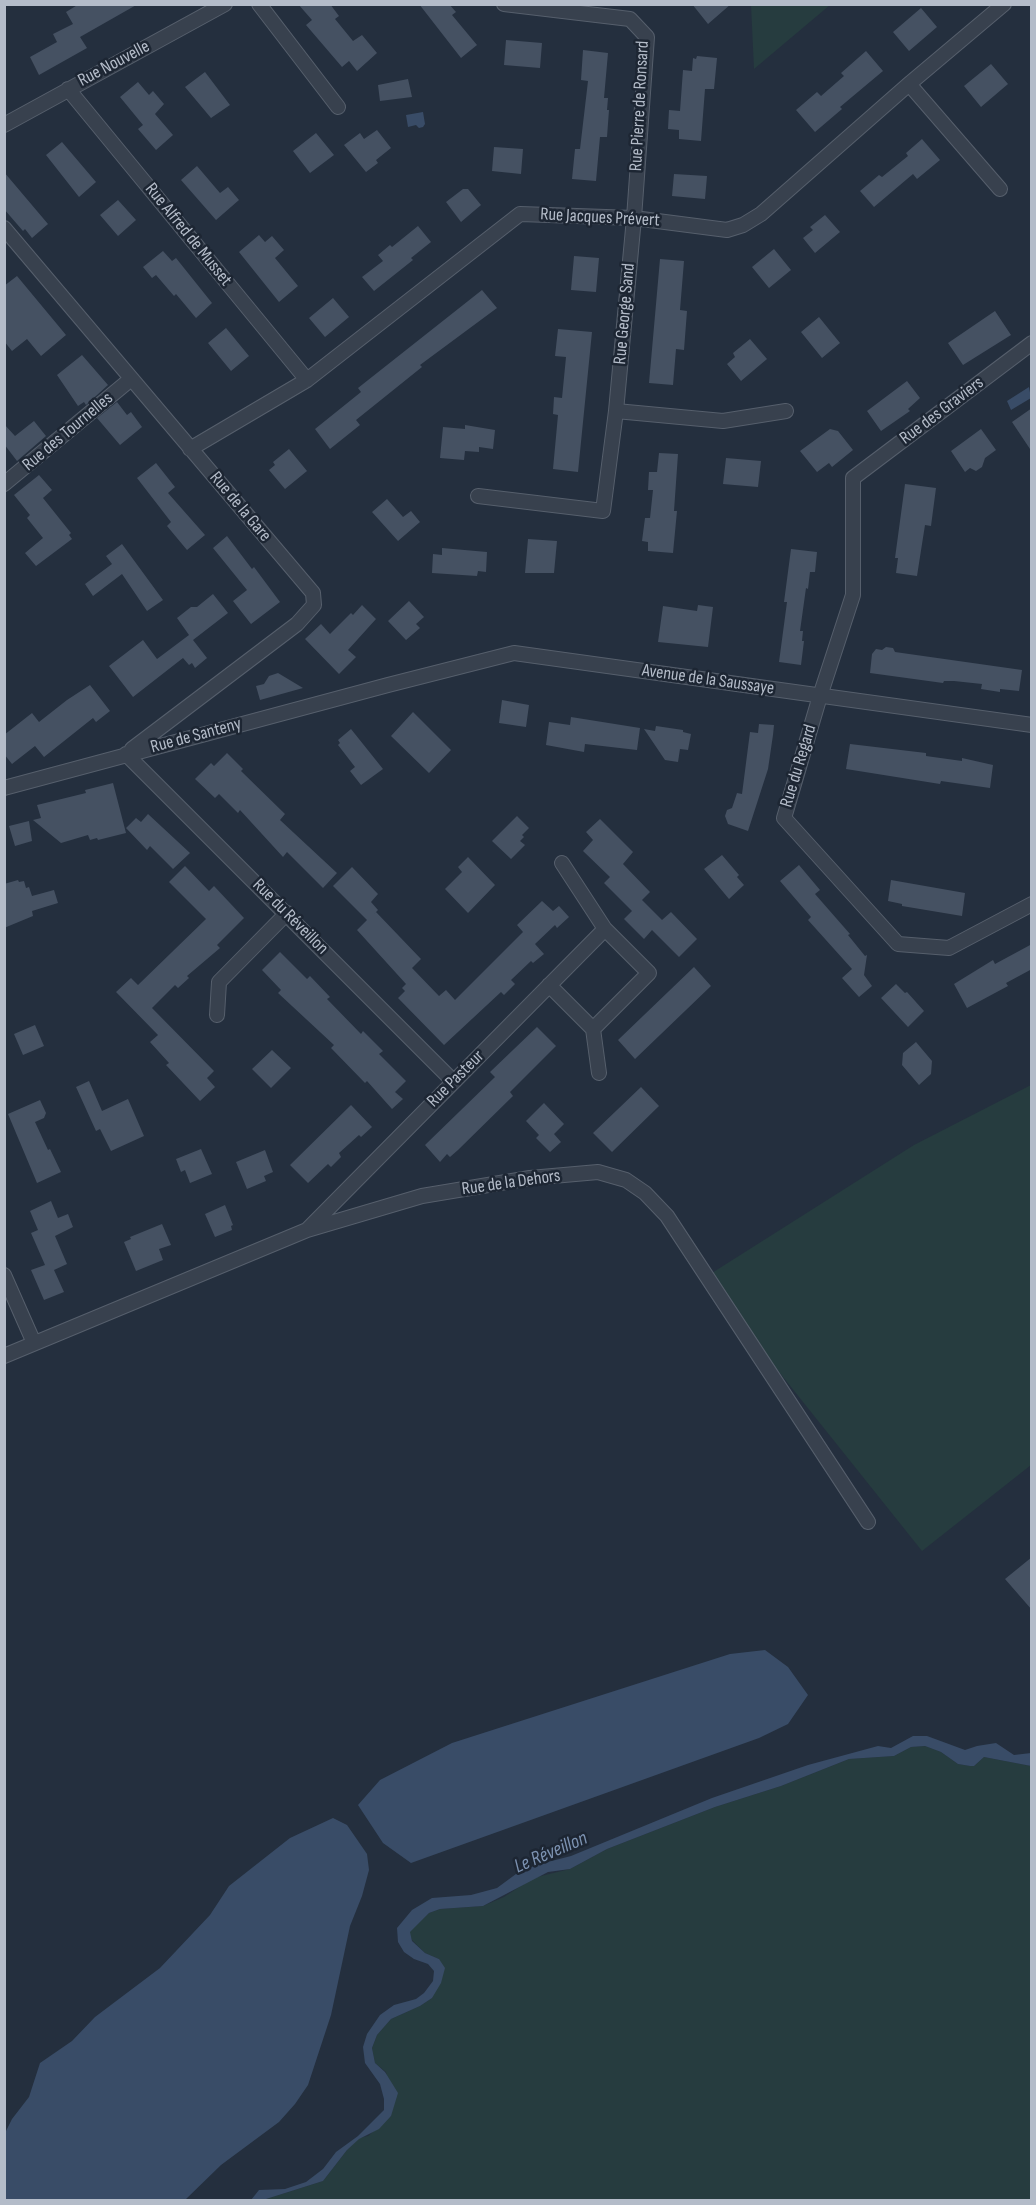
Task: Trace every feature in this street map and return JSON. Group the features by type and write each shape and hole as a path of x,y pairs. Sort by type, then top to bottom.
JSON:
{"street":[{"name":"Rue Nouvelle","path":"4,125 225,4"},
{"path":"259,4 338,107"},
{"name":"Rue Pierre de Ronsard","path":"504,4 630,19 647,37 634,218"},
{"name":"Rue Jacques Prévert","path":"190,448 307,380 520,214 634,218 728,230 744,225 761,214 1004,4"},
{"path":"909,84 1000,189"},
{"name":"Rue Alfred de Musset","path":"68,89 307,380"},
{"name":"Rue George Sand","path":"478,496 603,511 616,411 634,218"},
{"name":"Rue de la Gare","path":"4,228 313,593 314,605 297,624 126,754"},
{"name":"Rue des Graviers","path":"853,478 1032,343"},
{"name":"Rue des Tournelles","path":"4,484 131,379"},
{"path":"616,411 723,421 786,411"},
{"name":"Rue du Regard","path":"853,478 853,595 784,818 898,944 949,948 1032,904"},
{"name":"Avenue de la Saussaye","path":"388,685 514,653 1032,725"},
{"name":"Rue de Santeny","path":"4,788 388,685"},
{"name":"Rue du Réveillon","path":"126,754 453,1082"},
{"path":"562,863 605,929 649,973 593,1029"},
{"path":"216,1015 219,982 287,913"},
{"name":"Rue Pasteur","path":"307,1230 605,929"},
{"path":"549,985 593,1029 599,1073"},
{"name":"Rue de la Dehors","path":"4,1356 307,1230 422,1196 530,1178 598,1172 626,1180 645,1193 667,1216 868,1522"},
{"path":"4,1275 34,1343"}],"green space":[{"path":"751,4 830,5 754,69"},
{"path":"1031,1085 1031,1465 922,1551 704,1278 914,1145"},
{"path":"925,1746 941,1752 958,1764 974,1766 984,1757 1031,1766 1031,2200 263,2200 323,2181 359,2138 368,2136 391,2116 386,2072 375,2063 372,2048 377,2035 391,2019 432,1998 439,1959 425,1953 412,1940 409,1932 429,1913 440,1909 483,1906 504,1897 533,1878 570,1869 607,1849 849,1759 894,1756 911,1747"}],"water":[{"path":"423,112 425,124 423,127 419,128 416,125 408,127 406,115"},
{"path":"1029,387 1031,398 1011,410 1007,401"},
{"path":"765,1650 788,1667 808,1695 788,1724 759,1738 411,1863 383,1843 358,1805 380,1780 452,1743 730,1654"},
{"path":"913,1736 927,1736 965,1750 996,1743 1014,1755 1031,1753 1031,1766 984,1757 974,1766 958,1764 941,1752 925,1746 911,1747 894,1756 849,1759 607,1849 570,1869 548,1872 483,1906 440,1909 429,1913 410,1932 412,1941 425,1953 439,1959 445,1968 441,1983 432,1998 391,2019 377,2035 372,2048 375,2063 385,2072 398,2093 391,2116 379,2129 359,2139 347,2150 323,2181 263,2200 251,2200 259,2190 285,2189 306,2182 323,2169 336,2152 358,2136 384,2110 380,2084 365,2063 363,2047 367,2034 380,2015 394,2005 416,1999 433,1981 434,1971 428,1964 404,1952 398,1942 397,1928 412,1910 432,1898 471,1895 497,1888 516,1874 536,1865 571,1856 712,1798 808,1765 878,1746 891,1748"},
{"path":"333,1818 347,1825 356,1838 367,1854 369,1870 350,1926 331,2015 308,2085 295,2104 279,2122 221,2165 185,2200 5,2200 5,2133 12,2119 29,2097 40,2063 72,2041 95,2017 160,1968 210,1915 229,1886 290,1838"}],"building":[{"path":"79,4 138,4 80,37 87,48 39,75 30,57 57,42 53,34 73,24 66,12"},
{"path":"298,4 330,4 339,16 335,19 353,41 362,35 377,53 357,71 349,61 342,67 306,25 312,20"},
{"path":"419,4 449,4 456,12 452,15 477,45 461,58"},
{"path":"692,4 731,4 708,24"},
{"path":"921,8 937,27 909,51 893,32"},
{"path":"506,40 542,43 540,68 504,65"},
{"path":"583,50 608,53 604,98 608,98 607,110 609,110 607,137 600,137 596,181 572,179 575,149 580,149 588,81 581,80"},
{"path":"866,51 883,71 840,107 842,109 815,132 796,110 817,92 821,96 844,76 841,73"},
{"path":"697,56 717,58 714,89 705,89 701,141 679,139 679,130 668,129 669,110 680,111 683,70 692,71 693,58 696,59"},
{"path":"991,64 1008,84 981,107 964,86"},
{"path":"205,72 230,105 211,118 185,87"},
{"path":"408,79 412,97 380,101 378,85"},
{"path":"138,82 149,95 153,91 164,104 155,114 173,135 156,150 138,129 143,125 120,97"},
{"path":"377,130 391,148 376,160 378,163 366,172 344,145 360,133 364,139"},
{"path":"316,133 334,155 310,173 293,151"},
{"path":"922,139 940,160 917,179 913,174 874,207 860,191 908,156 906,153"},
{"path":"62,142 96,182 79,197 46,155"},
{"path":"494,147 523,149 521,174 492,171"},
{"path":"197,166 220,193 228,187 239,200 216,220 181,180"},
{"path":"4,172 48,224 32,238 4,209"},
{"path":"674,174 707,176 705,199 672,196"},
{"path":"463,189 468,189 481,205 461,222 446,202"},
{"path":"118,200 136,220 118,236 100,215"},
{"path":"825,215 840,232 815,253 803,238 813,230 810,227"},
{"path":"418,226 431,242 411,258 413,260 374,291 362,277 383,261 378,255"},
{"path":"259,235 265,242 272,236 284,250 275,258 298,286 279,302 239,252"},
{"path":"774,249 791,270 769,288 752,267"},
{"path":"163,251 172,261 176,258 212,303 196,318 176,294 174,296 156,275 152,278 143,267"},
{"path":"574,256 599,258 596,292 571,290"},
{"path":"660,259 684,261 680,310 687,311 684,350 676,349 673,385 649,383"},
{"path":"17,276 66,335 41,356 27,339 12,351 4,341 4,286"},
{"path":"482,290 497,308 420,365 422,367 356,420 360,425 330,449 315,429 361,392 358,388"},
{"path":"333,298 349,317 325,337 309,318"},
{"path":"995,311 1011,335 963,365 948,343"},
{"path":"819,317 840,343 822,358 801,332"},
{"path":"226,328 249,356 231,371 208,343"},
{"path":"558,329 592,332 578,472 553,469 558,415 553,414 554,397 562,398 566,357 555,356"},
{"path":"750,339 767,359 741,381 727,364 735,357 733,353"},
{"path":"82,355 108,385 86,405 84,402 78,406 57,375"},
{"path":"907,381 920,398 908,409 910,411 881,431 867,411"},
{"path":"117,402 127,415 131,412 142,427 120,445 97,418"},
{"path":"1032,408 1032,452 1012,422"},
{"path":"34,421 46,436 17,461 4,444 4,424 15,436"},
{"path":"465,425 495,430 493,449 479,447 479,452 465,451 464,460 440,458 443,427 465,429"},
{"path":"830,429 838,431 853,450 832,467 829,463 817,472 800,451"},
{"path":"981,429 996,450 985,458 982,467 976,471 970,468 965,472 951,451"},
{"path":"289,449 307,471 285,489 269,470 275,465 273,462"},
{"path":"659,453 678,454 674,511 677,511 673,553 648,551 648,542 642,541 645,518 650,518 653,490 648,490 649,472 657,472"},
{"path":"726,458 761,461 758,487 723,484"},
{"path":"156,463 175,487 168,493 205,535 187,550 167,526 171,522 137,478"},
{"path":"39,475 52,490 43,498 71,533 69,535 72,539 36,566 25,553 43,538 27,518 30,515 14,495"},
{"path":"905,484 936,488 931,526 925,525 917,576 896,573 898,558 895,558"},
{"path":"387,499 403,517 411,511 420,522 398,541 372,512"},
{"path":"227,536 280,602 251,624 233,601 247,590 213,548"},
{"path":"528,539 557,541 554,573 525,573"},
{"path":"122,544 163,600 147,611 122,574 93,596 85,584 112,564 106,556"},
{"path":"442,548 487,552 486,572 478,571 477,576 432,573 433,554 442,555"},
{"path":"791,549 817,552 815,572 810,572 808,589 806,588 800,631 803,631 802,641 804,641 801,665 779,662"},
{"path":"213,594 228,613 193,640 207,658 195,668 192,663 189,665 183,658 133,697 109,666 143,640 157,659 189,635 177,618 191,607 197,607"},
{"path":"409,601 424,617 416,624 420,628 406,640 388,621"},
{"path":"362,605 376,619 348,650 356,657 339,674 305,639 321,624 330,634"},
{"path":"698,605 713,607 708,647 658,642 663,606 697,611"},
{"path":"886,647 893,648 895,652 1022,670 1019,691 1000,689 1000,692 981,689 982,684 954,681 943,683 870,673 872,654 876,649 882,650"},
{"path":"278,673 303,688 260,700 256,686 264,684 269,676"},
{"path":"90,685 110,711 96,722 93,718 44,757 35,746 12,764 4,754 4,735 32,713 39,722"},
{"path":"502,700 529,705 526,727 499,723"},
{"path":"413,712 451,750 429,773 391,736"},
{"path":"571,717 640,728 637,750 585,744 584,752 546,745 549,722 570,725"},
{"path":"759,724 774,725 773,735 768,769 748,831 728,824 725,816 727,810 732,808 737,793 742,794 750,732 758,733"},
{"path":"656,726 683,730 691,734 688,750 680,749 678,762 665,760 644,729 655,731"},
{"path":"351,729 383,769 361,785 350,771 355,767 338,745 340,743 338,740"},
{"path":"850,744 926,753 926,756 962,761 962,758 993,765 990,788 941,781 940,784 846,769"},
{"path":"227,753 243,769 241,771 285,814 280,820 337,873 323,888 287,852 283,857 240,810 238,813 219,794 215,798 195,779 211,763 214,766"},
{"path":"113,783 126,833 98,840 97,838 90,840 88,835 61,843 33,820 41,818 37,805 86,793 85,790"},
{"path":"148,814 190,853 173,869 150,846 147,850 126,828 136,818 141,822"},
{"path":"517,816 529,828 520,841 525,845 511,859 492,841"},
{"path":"600,819 633,852 623,864 650,892 642,900 662,920 671,912 697,939 679,957 652,930 644,939 624,919 632,911 604,883 610,877 583,851 593,840 586,832"},
{"path":"29,821 32,841 15,846 9,826"},
{"path":"722,855 739,875 737,877 744,885 729,899 704,869"},
{"path":"468,857 495,885 468,913 445,889 462,872 458,867"},
{"path":"799,865 820,890 815,894 850,934 848,935 865,956 867,955 864,975 872,986 859,997 842,978 852,969 808,920 811,917 780,881"},
{"path":"185,866 209,891 214,886 244,918 217,945 220,948 187,976 189,978 178,988 175,985 152,1008 214,1071 207,1078 215,1087 200,1101 166,1065 169,1063 150,1042 158,1035 116,992 131,978 138,985 206,919 169,882"},
{"path":"352,867 378,894 371,902 378,910 376,912 421,959 412,968 439,996 446,990 455,1000 523,932 517,925 542,901 553,911 559,906 569,917 557,928 555,925 535,944 544,954 533,963 531,961 511,980 515,984 504,995 501,992 444,1045 398,998 405,991 402,988 406,984 357,930 367,920 333,886"},
{"path":"18,880 19,882 24,881 32,896 54,890 58,903 32,911 33,916 4,928 4,884"},
{"path":"891,880 965,893 962,916 902,906 902,904 888,901"},
{"path":"1032,944 1032,969 1006,983 1008,986 967,1008 954,984 993,960 995,964"},
{"path":"280,952 307,979 310,976 330,997 327,999 361,1034 363,1031 383,1051 379,1054 406,1081 395,1092 403,1099 392,1109 367,1081 365,1083 331,1048 334,1045 278,993 281,990 262,970"},
{"path":"694,967 711,986 635,1059 618,1040"},
{"path":"896,984 905,993 907,992 924,1011 908,1027 881,998"},
{"path":"35,1025 44,1046 23,1055 14,1034"},
{"path":"537,1027 556,1046 510,1092 513,1096 458,1150 450,1157 447,1154 440,1162 425,1145 495,1077 490,1072"},
{"path":"916,1042 932,1061 931,1074 919,1085 902,1065 903,1053"},
{"path":"272,1050 291,1068 271,1088 252,1069"},
{"path":"89,1081 102,1111 128,1099 144,1136 111,1151 100,1129 96,1131 76,1087"},
{"path":"641,1087 659,1106 612,1152 593,1133"},
{"path":"40,1100 46,1113 44,1118 35,1122 61,1172 37,1183 8,1114"},
{"path":"544,1103 564,1124 554,1134 561,1142 550,1152 536,1138 539,1135 526,1121"},
{"path":"351,1105 372,1127 339,1153 341,1157 331,1167 328,1164 308,1183 290,1165"},
{"path":"201,1149 212,1174 190,1183 185,1170 181,1172 176,1159"},
{"path":"265,1150 273,1172 264,1176 266,1181 247,1189 236,1162"},
{"path":"51,1201 58,1218 68,1214 73,1227 55,1236 67,1264 54,1270 64,1292 44,1300 31,1270 45,1265 31,1233 38,1230 30,1211"},
{"path":"225,1205 233,1225 232,1230 215,1237 205,1214"},
{"path":"162,1224 171,1245 159,1249 163,1260 136,1271 124,1242 131,1239 130,1237"},
{"path":"1032,1557 1032,1610 1005,1579"}],"water label":[{"name":"Le Réveillon","path":"551,1853"}]}
